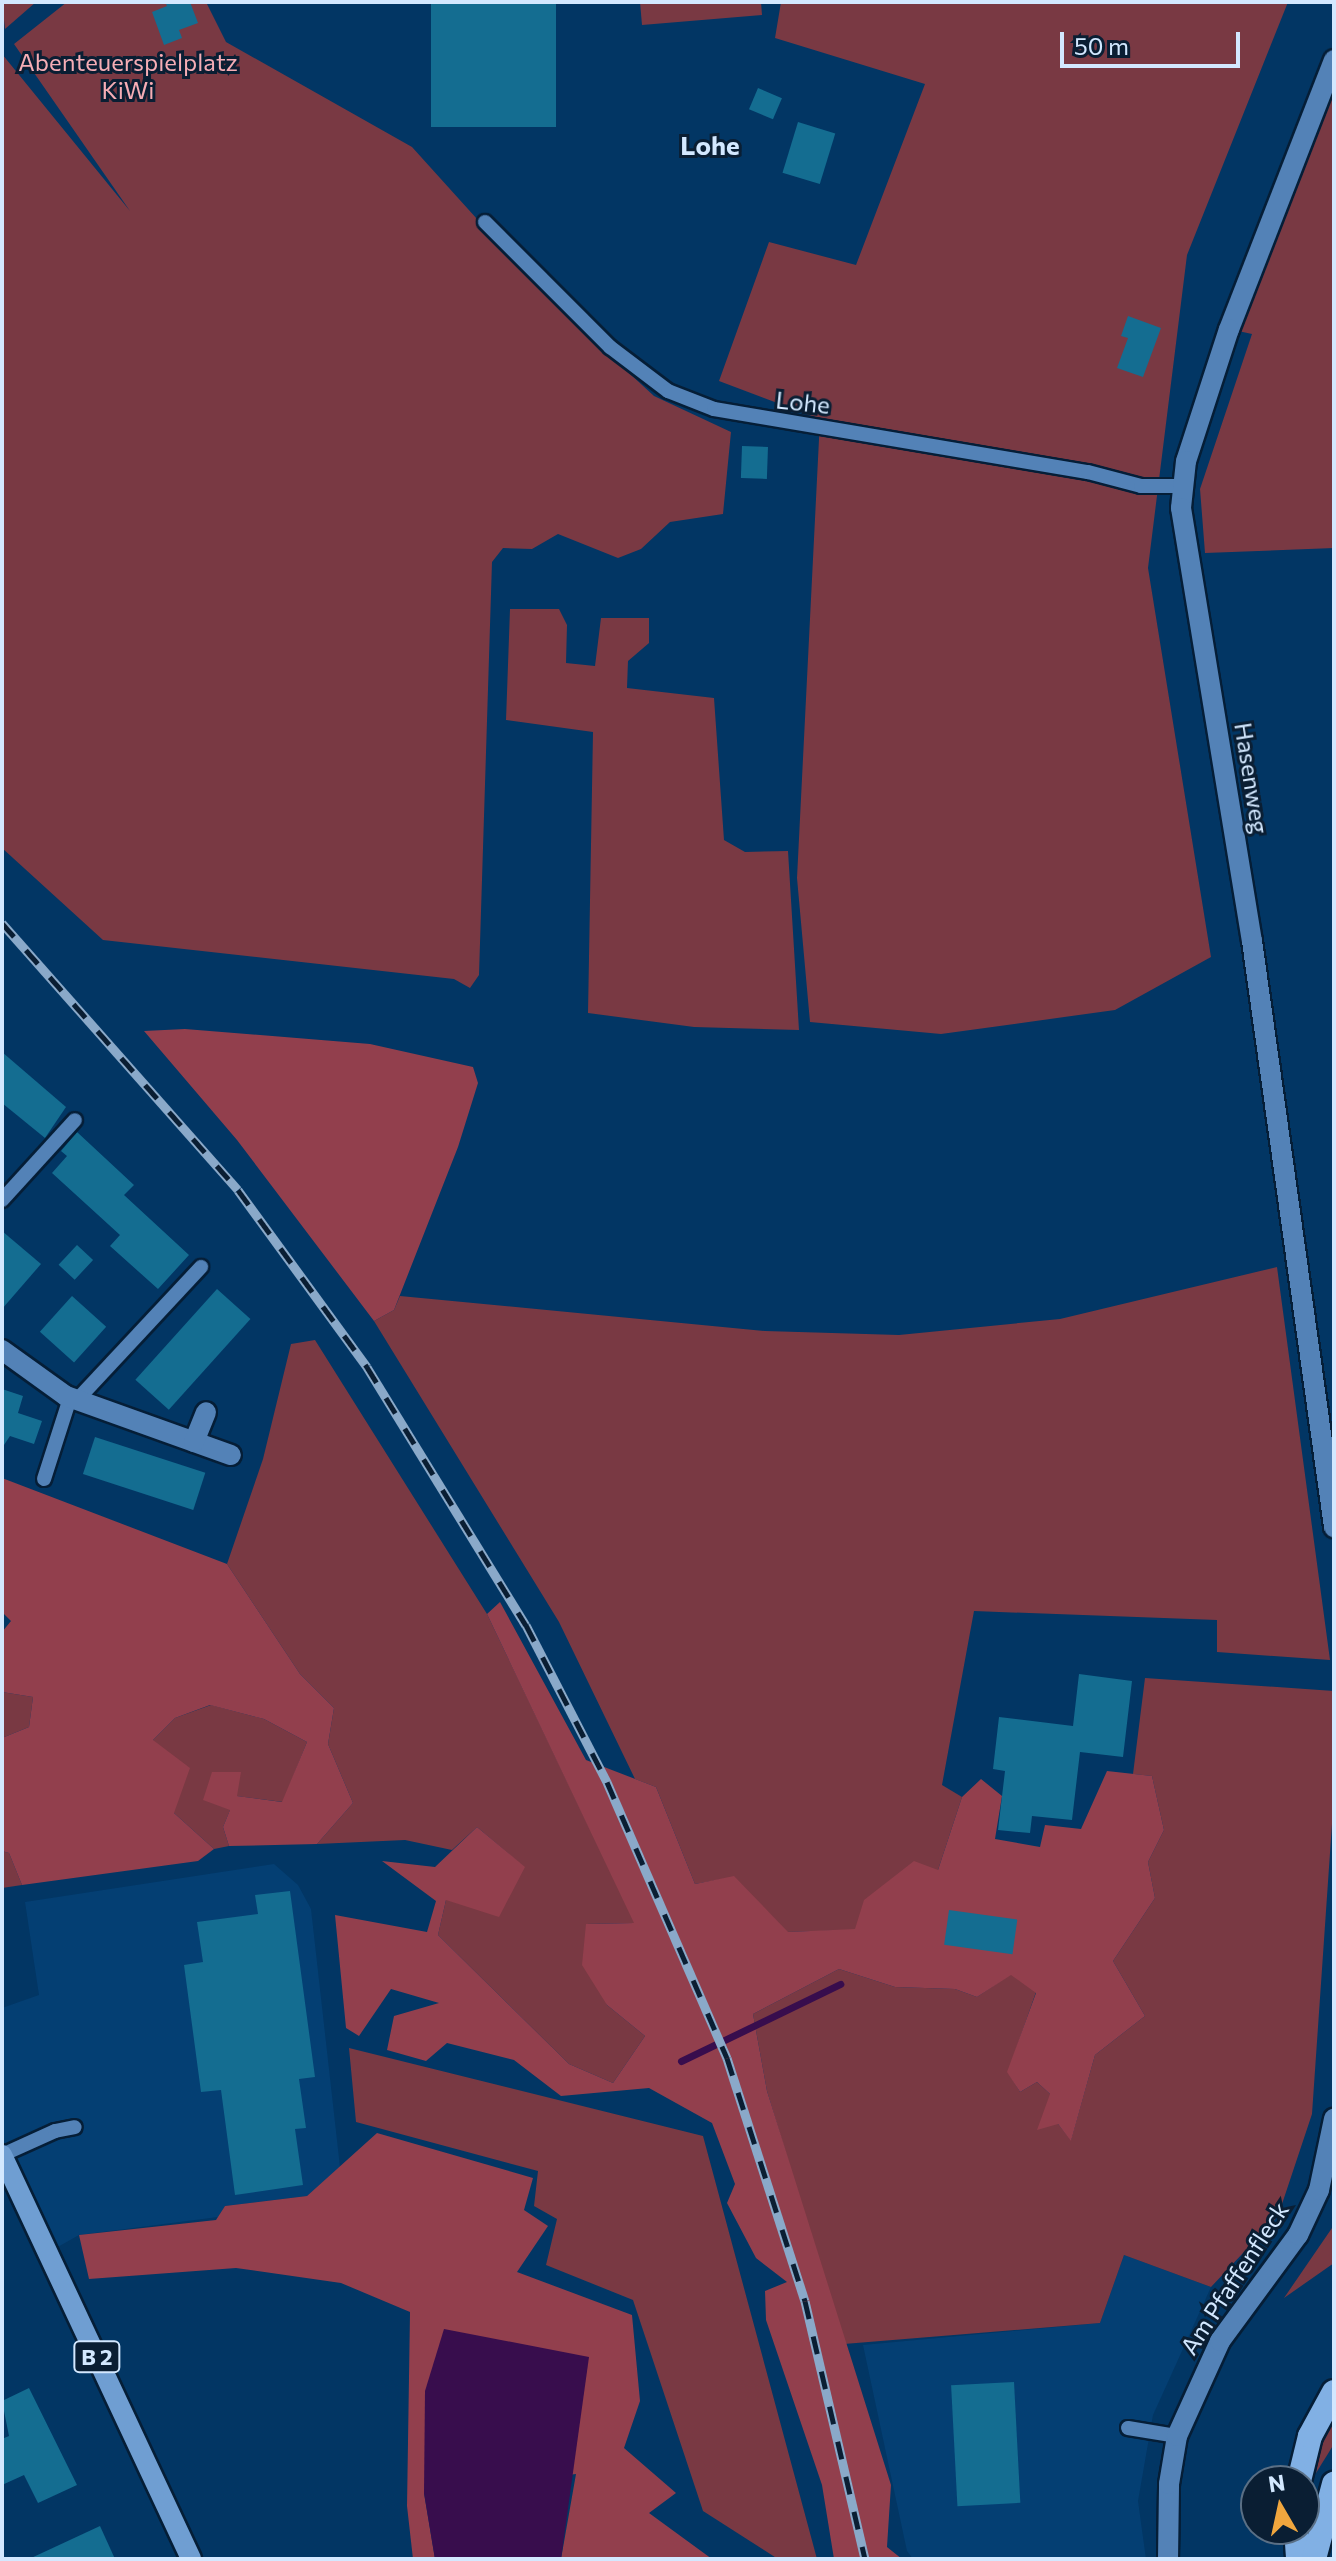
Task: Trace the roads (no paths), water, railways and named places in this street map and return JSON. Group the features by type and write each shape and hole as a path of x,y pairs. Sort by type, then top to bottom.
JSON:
{"highway":[{"path":"1303,2465 1310,2436 1334,2392"},
{"path":"1314,2559 1334,2484"}],"main road":[{"name":"B 2","path":"2,2155 191,2559"}],"street":[{"name":"Hasenweg","path":"1334,60 1229,329 1182,486 1181,508 1252,941 1334,1527"},
{"path":"2,1350 74,1399 231,1455"},
{"path":"194,1442 206,1412"},
{"name":"Am Pfaffenfleck","path":"1168,2559 1169,2484 1177,2436 1220,2341 1298,2235 1319,2190 1334,2119"}],"lane":[{"name":"Lohe","path":"485,222 610,347 668,391 714,409 1088,472 1141,486 1182,486"},
{"path":"2,1200 75,1120"},
{"path":"44,1479 74,1399 201,1267"},
{"path":"2,2155 55,2131 75,2127"},
{"path":"1128,2428 1177,2436"}],"waterway":[{"path":"681,2061 840,1984"}],"railway":[{"path":"2,923 238,1190 367,1367 526,1625 607,1782 727,2058 805,2301 865,2559"}],"district":[{"name":"Lohe","path":"710,145"}],"park label":[{"name":"Abenteuerspielplatz KiWi","path":"128,76"}]}
